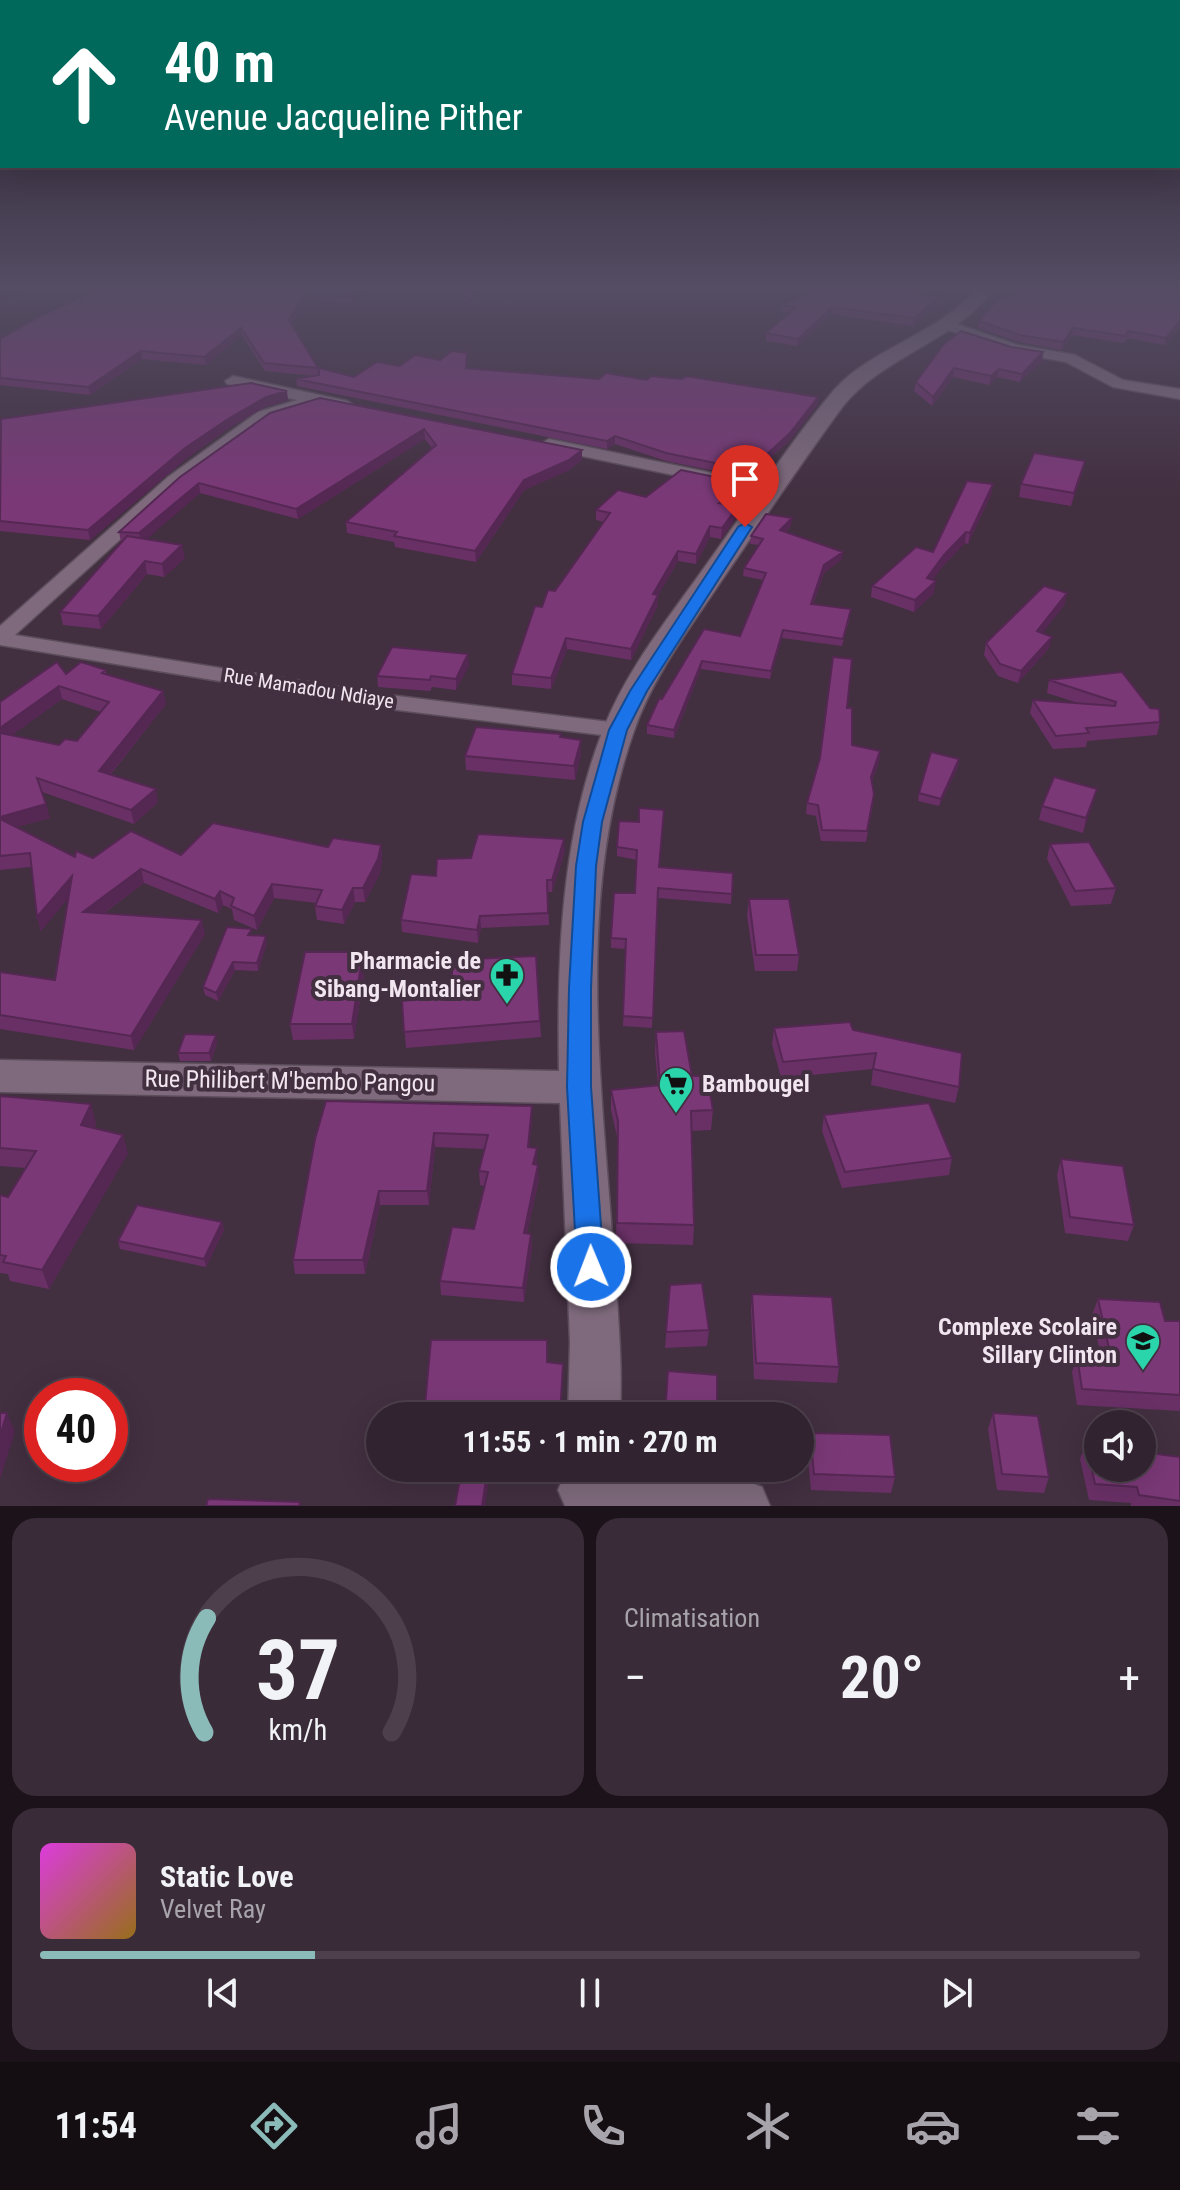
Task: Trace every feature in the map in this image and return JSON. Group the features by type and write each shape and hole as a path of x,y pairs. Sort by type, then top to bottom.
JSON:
{"street":[{"path":"594,1402 595,1330 579,1087 580,988 586,866 592,822 618,730 680,623 770,490 851,384 890,356"},
{"path":"1059,356 1070,358 1119,384 1180,394"},
{"path":"233,381 358,408"},
{"path":"0,638 174,481 264,416 293,405 328,402"},
{"path":"538,442 770,490"},
{"name":"Rue Mamadou Ndiaye","path":"0,638 389,702 618,730"},
{"name":"Rue Philibert M'bembo Pangou","path":"0,1076 579,1087"},
{"path":"585,1488 743,1506"}],"building":[{"path":"0,356 133,356 88,387 0,378"},
{"path":"260,356 311,356 318,368 264,363"},
{"path":"413,356 440,360 445,356 467,356 466,368 599,379 606,373 647,380 651,376 682,379 686,376 818,397 790,433 765,456 768,457 762,462 769,463 759,472 666,453 615,436 607,441 296,379 319,375 319,368 354,377 377,362 400,366"},
{"path":"935,356 1039,356 1022,374 999,369 991,376 954,368 933,397 916,382"},
{"path":"251,383 287,391 266,397 185,448 88,530 0,521 1,419"},
{"path":"320,398 582,450 569,460 524,480 475,551 394,536 397,532 346,522 436,445 424,429 296,509 199,483 139,533 119,532 180,477 270,413"},
{"path":"1034,453 1085,461 1074,493 1021,484"},
{"path":"681,470 744,483 719,503 738,506 722,528 710,526 696,554 678,551 653,594 658,595 631,649 566,638 551,678 512,674 535,606 542,607 548,590 555,591 610,513 596,510 618,490 646,497"},
{"path":"967,481 993,484 970,533 966,532 944,555 927,578 936,581 915,600 872,586 916,547 933,552"},
{"path":"766,514 792,518 780,530 843,552 824,565 811,604 851,609 843,639 783,630 771,671 702,661 674,730 647,725 659,699 662,699 704,629 740,636 766,573 744,568 763,539 751,536"},
{"path":"127,536 182,545 162,564 145,561 98,616 60,612"},
{"path":"1044,586 1067,593 1037,631 1052,637 1021,671 1000,664 986,643"},
{"path":"392,647 468,654 456,679 377,676"},
{"path":"833,657 852,659 847,708 852,708 852,745 880,751 871,777 874,794 867,831 822,830 818,805 807,803 820,758"},
{"path":"57,662 66,674 81,662 106,670 102,673 163,691 99,771 156,789 131,810 37,778 46,804 0,817 0,733 59,745 65,739 77,741 109,702 59,686 0,728 0,702"},
{"path":"1122,672 1150,708 1159,709 1160,722 1086,728 1089,733 1056,736 1033,700 1115,706 1116,702 1049,680"},
{"path":"476,727 561,734 560,737 581,740 574,766 465,756"},
{"path":"931,752 959,759 941,799 919,793"},
{"path":"1054,777 1097,789 1086,818 1042,806"},
{"path":"639,808 664,810 659,867 733,873 732,894 658,888 653,1018 623,1016 626,939 611,938 614,893 635,893 637,850 617,847 619,821 639,822"},
{"path":"0,819 75,857 76,851 93,858 131,831 181,855 213,823 328,847 333,838 381,845 378,859 363,888 353,888 342,910 315,906 322,890 272,884 254,916 231,906 234,898 220,891 215,899 141,869 83,912 202,920 131,1036 0,1015 0,972 55,980 72,876 37,917 30,853 0,856"},
{"path":"478,834 564,839 552,880 547,880 548,913 480,916 477,930 401,920 411,874 436,876 437,859 471,858"},
{"path":"1089,842 1116,888 1075,891 1050,844"},
{"path":"749,899 789,899 799,955 756,955"},
{"path":"227,927 252,929 248,935 266,936 257,963 233,962 216,993 203,987"},
{"path":"305,952 363,952 352,1024 290,1024"},
{"path":"536,956 540,1021 404,1032 402,1001 452,996 452,960"},
{"path":"850,1022 853,1030 962,1053 959,1087 873,1069 876,1053 783,1062 774,1028"},
{"path":"684,1031 692,1076 707,1076 713,1110 691,1111 694,1225 617,1223 618,1121 611,1090 660,1085 656,1032"},
{"path":"185,1034 216,1035 209,1053 178,1053"},
{"path":"0,1096 91,1104 81,1125 123,1135 42,1270 3,1262 6,1256 0,1255 0,1195 8,1197 36,1151 0,1148"},
{"path":"326,1101 532,1106 528,1147 537,1148 533,1164 538,1165 524,1233 531,1234 523,1288 440,1281 452,1227 474,1229 488,1172 479,1171 488,1135 434,1133 427,1191 379,1191 363,1260 293,1260 315,1139"},
{"path":"929,1103 952,1158 845,1172 824,1115"},
{"path":"1061,1159 1123,1166 1134,1225 1070,1217"},
{"path":"137,1205 222,1222 204,1259 118,1241"},
{"path":"702,1283 709,1330 666,1332 670,1285"},
{"path":"752,1294 832,1297 839,1367 756,1363"},
{"path":"1098,1299 1160,1302 1165,1321 1180,1321 1180,1395 1082,1389 1077,1356 1111,1357"},
{"path":"431,1340 547,1340 547,1362 563,1364 561,1402 425,1402"},
{"path":"668,1371 717,1375 717,1402 666,1402"},
{"path":"0,1413 7,1413 0,1436"},
{"path":"993,1413 1038,1416 1049,1477 1002,1474"},
{"path":"814,1433 890,1435 895,1477 814,1474"},
{"path":"1156,1454 1180,1457 1180,1501 1139,1495 1137,1487 1095,1484 1156,1482"},
{"path":"459,1482 486,1482 482,1506 455,1506"},
{"path":"208,1499 300,1502 299,1506 206,1506"}],"place":[{"name":"Pharmacie de Sibang-Montalier","path":"507,1006"},
{"name":"Bambougel","path":"676,1115"},
{"name":"Complexe Scolaire Sillary Clinton","path":"1143,1372"}],"route":[{"path":"591,1267 579,1087 580,988 586,866 592,822 618,730 638,691 745,527"}]}
